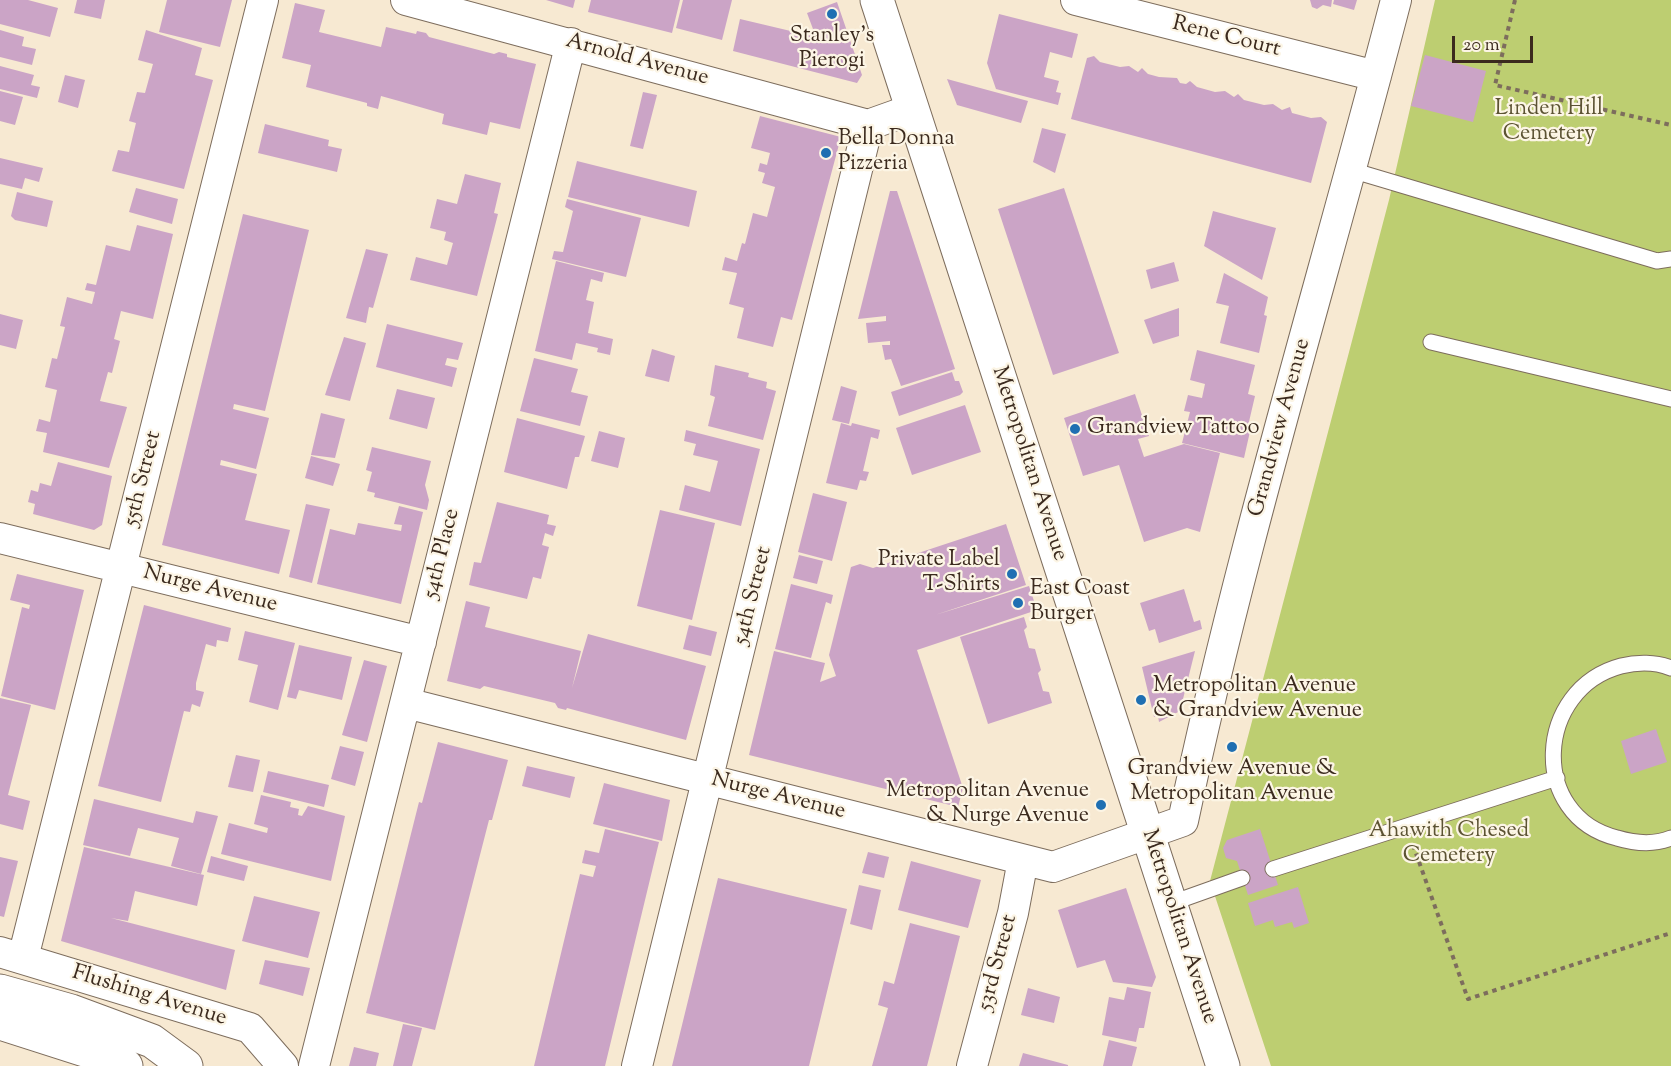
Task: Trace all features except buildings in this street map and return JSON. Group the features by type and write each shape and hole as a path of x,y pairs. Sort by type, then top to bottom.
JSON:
{"main road":[{"name":"Metropolitan Avenue","path":"877,0 1223,1066"},
{"name":"Flushing Avenue","path":"0,991 71,1011 152,1041 186,1066"},
{"path":"0,1023 116,1060 126,1066"}],"street":[{"name":"55th Street","path":"11,955 122,568 263,0"},
{"name":"Arnold Avenue","path":"406,0 868,124"},
{"name":"Rene Court","path":"1076,0 1376,76"},
{"name":"Grandview Avenue","path":"1149,835 1183,822 1200,739 1252,537 1396,0"},
{"name":"54th Place","path":"314,1066 571,43"},
{"path":"868,124 913,108"},
{"name":"54th Street","path":"637,1066 709,780 868,124"},
{"name":"Nurge Avenue","path":"0,537 421,642"},
{"name":"Nurge Avenue","path":"406,703 1053,867 1149,835"},
{"name":"53rd Street","path":"972,1066 1012,913 1023,860"},
{"name":"Flushing Avenue","path":"11,955 250,1028 283,1066"}],"lane":[{"path":"1351,170 1657,261 1671,259"},
{"path":"1431,342 1671,399"},
{"path":"1671,668 1663,665 1633,663 1605,670 1581,687 1562,710 1553,739 1553,768 1563,796 1582,819 1606,836 1635,843 1671,838"},
{"path":"1273,869 1557,778"},
{"path":"1170,904 1242,878"}],"path":[{"path":"1515,0 1495,85 1671,124"},
{"path":"1406,826 1468,999 1671,933"}],"green space":[{"name":"Ahawith Chesed Cemetery","path":"1435,0 1671,0 1671,1066 1271,1066 1210,881 1389,200"}],"place":[{"name":"Stanley's Pierogi","path":"832,14"},
{"name":"Bella Donna Pizzeria","path":"826,153"},
{"name":"Grandview Tattoo","path":"1075,429"},
{"name":"Private Label T-Shirts","path":"1012,574"},
{"name":"East Coast Burger","path":"1018,603"},
{"name":"Metropolitan Avenue & Grandview Avenue","path":"1141,700"},
{"name":"Grandview Avenue & Metropolitan Avenue","path":"1232,747"},
{"name":"Metropolitan Avenue & Nurge Avenue","path":"1101,805"}],"park label":[{"name":"Linden Hill Cemetery","path":"1549,122"}]}
